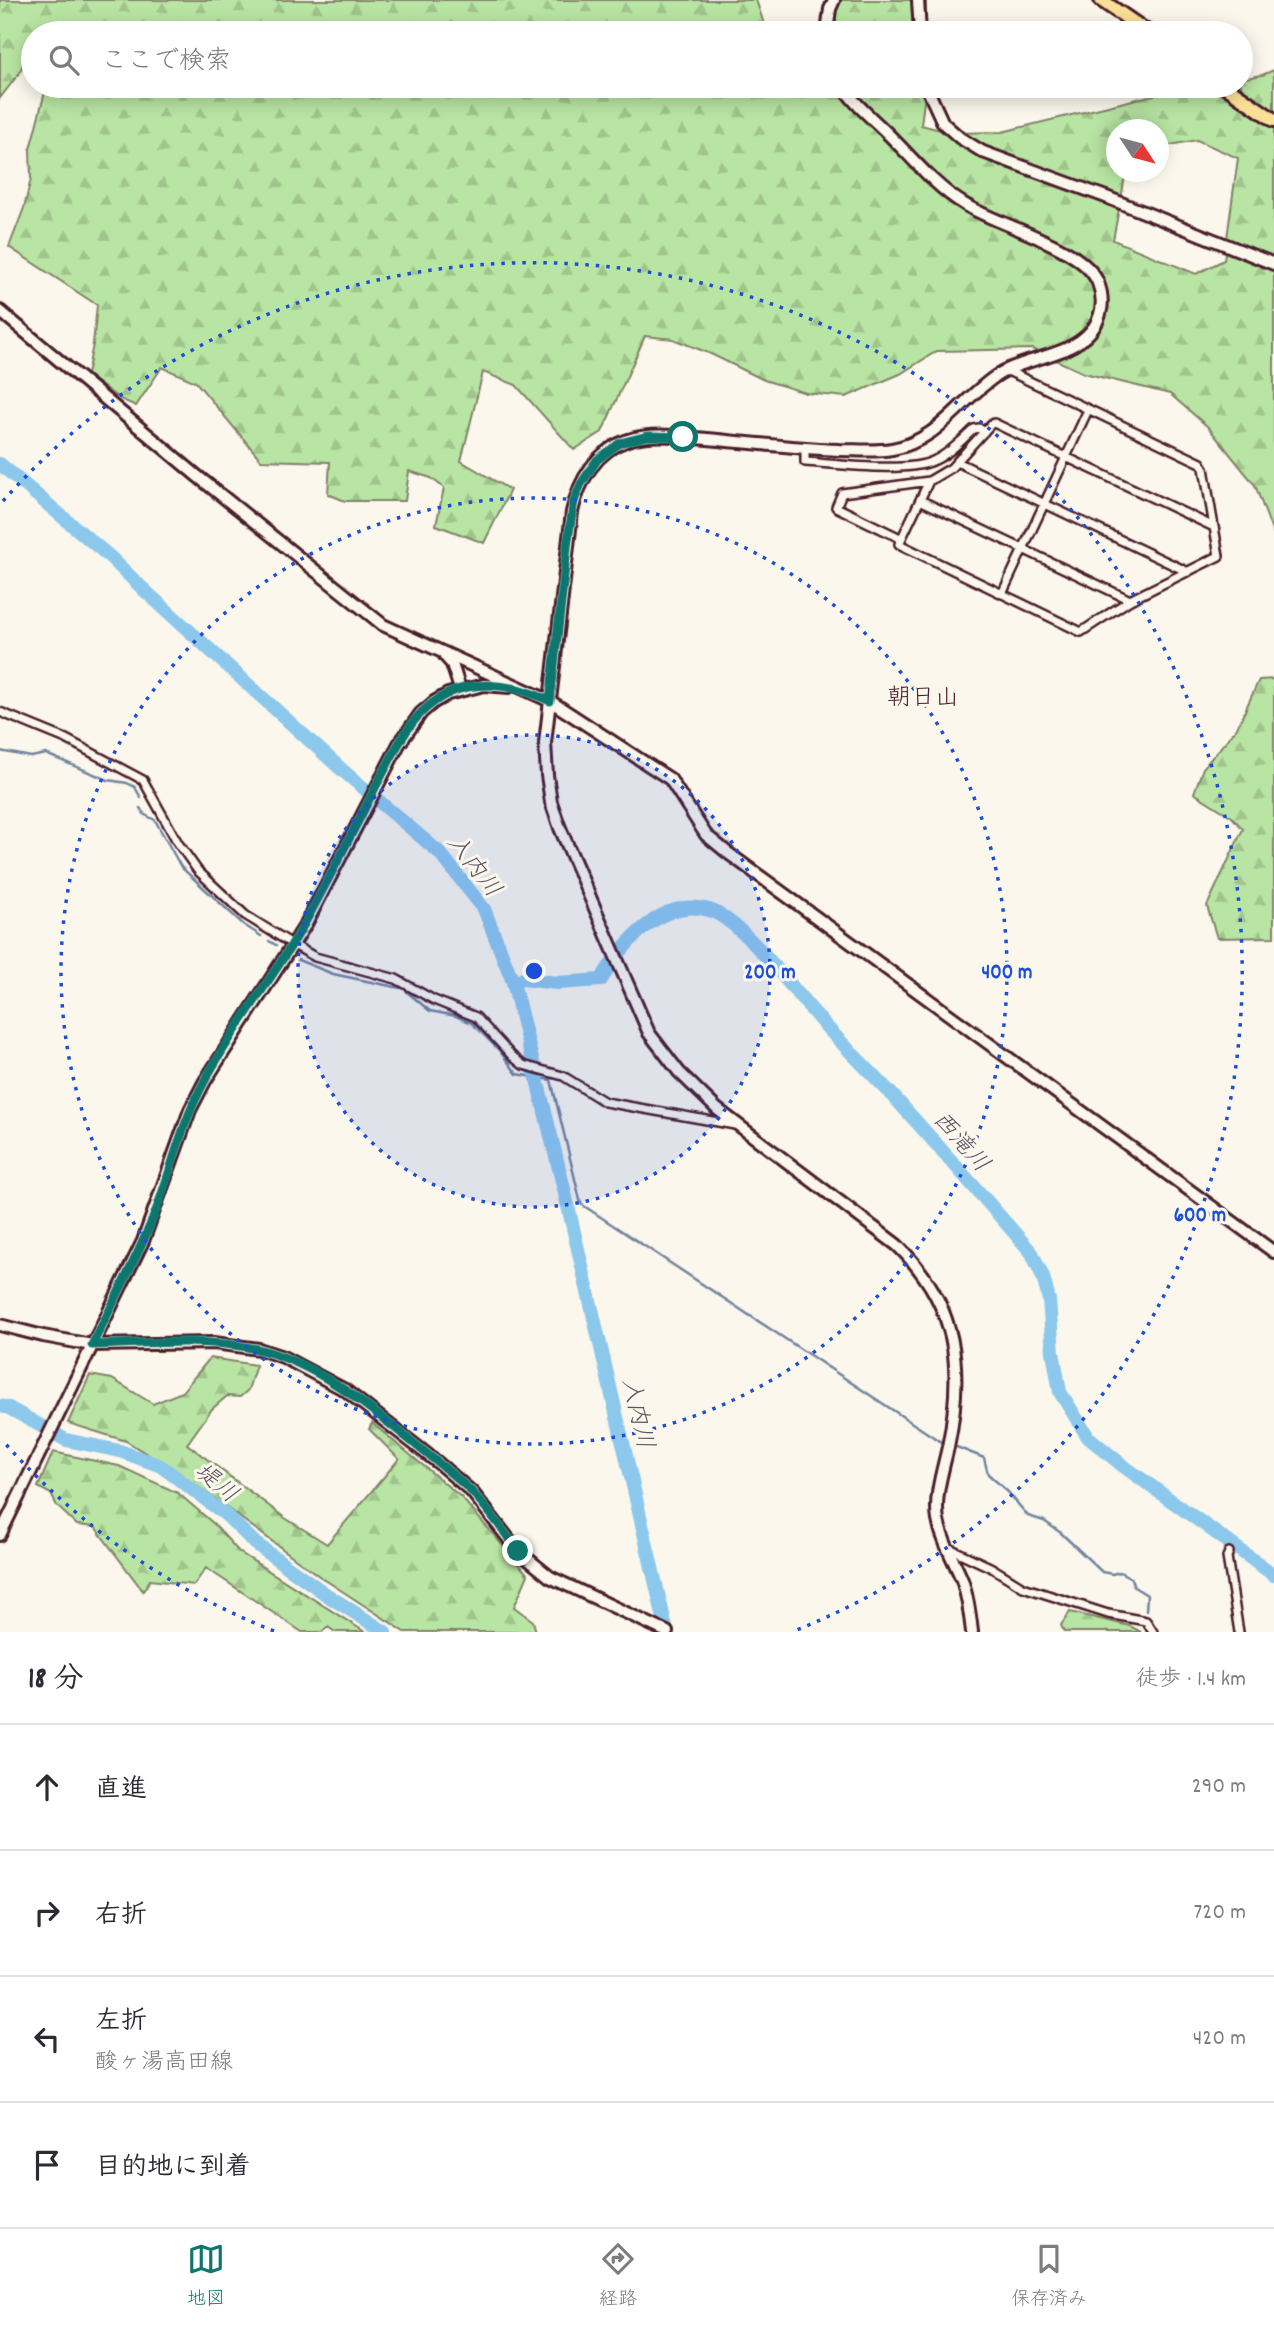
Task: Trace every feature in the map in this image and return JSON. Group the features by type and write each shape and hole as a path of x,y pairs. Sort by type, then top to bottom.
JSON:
{"main road":[{"path":"1101,0 1132,21"},
{"path":"1242,98 1274,120"}],"street":[{"path":"828,21 834,0"},
{"path":"918,0 919,21"},
{"path":"855,98 936,181 962,203 1083,262 1094,273 1099,284 1102,302 1098,320 1091,332 1070,346 1006,370 978,390 933,432 911,443 878,450 805,448 648,436 620,443 597,460 581,484 572,512 545,743 551,802 617,964 649,1033 663,1053 679,1072 738,1126 897,1245 923,1275 938,1300 950,1331 956,1374 955,1409 937,1505 938,1520 965,1591 971,1632"},
{"path":"932,98 943,122 960,138 983,152 1106,197 1274,264"},
{"path":"0,311 362,610 383,625 550,701 670,779 706,835 728,853 1274,1252"},
{"path":"929,481 899,544 1081,632 1130,600 1219,556 1203,465 1006,370"},
{"path":"1002,594 1088,410"},
{"path":"900,538 836,508 842,493 929,481 946,472 995,423 1214,527"},
{"path":"805,448 806,462 877,466 920,465 942,456 974,429 979,428 984,432"},
{"path":"957,462 1188,572"},
{"path":"920,500 1130,600"},
{"path":"440,652 452,664 460,689"},
{"path":"0,1535 147,1231 186,1121 205,1080 306,923 377,784 412,723 434,702 460,689 484,685 526,690"},
{"path":"0,712 66,739 143,779 178,843 198,871 245,915 292,944 316,957 396,979 434,1000 476,1017 523,1065 563,1076 605,1102 738,1126"},
{"path":"0,1325 92,1345 214,1343 235,1345 283,1357 313,1371 368,1406 463,1485 496,1521 518,1551 550,1577 667,1632"},
{"path":"947,1547 992,1568 1023,1587 1082,1606 1146,1621 1153,1632"},
{"path":"1230,1552 1227,1557 1240,1632"}],"green space":[{"path":"0,0 756,0 763,21 21,21 21,69 0,98"},
{"path":"831,0 926,0 926,21 835,21"},
{"path":"1274,70 1274,536 1255,485 1208,427 1170,394 1084,373 1032,349 937,351 900,374 846,397 806,393 764,380 673,339 645,336 602,432 574,450 516,385 483,372 461,461 510,490 484,543 436,525 444,488 431,478 409,471 405,501 345,501 328,494 330,462 261,460 196,382 162,367 136,406 120,399 87,375 97,305 9,247 24,208 31,179 30,149 43,98 924,98 921,125 952,133 1002,132 1141,98 1253,98 1253,77","holes":["1106,119 1169,119 1169,145 1197,140 1238,158 1224,260 1196,274 1113,240 1124,182 1106,182"]},
{"path":"1274,679 1274,937 1217,938 1207,906 1243,829 1232,817 1194,793 1203,768 1237,728 1259,680"},
{"path":"210,1358 256,1365 248,1390 240,1397 227,1396 212,1409 187,1444 285,1518 327,1544 399,1459 369,1429 372,1423 461,1497 528,1575 514,1607 533,1621 536,1632 405,1632 319,1576 192,1482 126,1441 68,1423 90,1375 112,1379 153,1404 182,1392"},
{"path":"53,1452 119,1466 178,1493 214,1524 239,1552 365,1632 335,1632 328,1627 322,1632 302,1632 206,1568 194,1585 150,1580 143,1591 95,1527 77,1525 57,1506 51,1494 38,1487"},
{"path":"1070,1612 1130,1626 1141,1632 1064,1632 1061,1625"}],"waterway":[{"name":"入内川","path":"0,464 110,557 341,769 440,853 484,909 513,982 667,1632"},
{"path":"0,751 31,757 46,754 108,780 127,783 135,787 141,798"},
{"path":"140,808 145,815 155,820 181,867 244,925 261,936"},
{"name":"西滝川","path":"523,979 557,983 601,980 632,939 660,917 675,910 692,908 709,910 722,916 768,959 1032,1253 1043,1277 1049,1300 1053,1352 1060,1392 1088,1437 1122,1465 1274,1575"},
{"path":"269,941 276,945"},
{"path":"298,960 333,974 400,988"},
{"path":"407,992 430,1011 456,1016 472,1023 499,1050 517,1074 551,1080 581,1204 941,1442"},
{"name":"堤川","path":"0,1406 9,1408 66,1440 120,1451 161,1466 226,1515 256,1544 327,1595 385,1632"},
{"path":"954,1446 984,1458 988,1474 1028,1516 1044,1521 1061,1533 1102,1572 1120,1572 1131,1578 1134,1587 1147,1595 1146,1611"}],"district":[{"name":"朝日山","path":"923,696"}],"route":[{"path":"518,1551 472,1492 368,1406 313,1371 259,1349 235,1345 92,1345 155,1213 190,1110 205,1080 306,923 412,723 434,702 464,688 499,685 526,690 550,701 568,539 574,501 585,475 604,453 620,443 648,436 683,437"}]}
